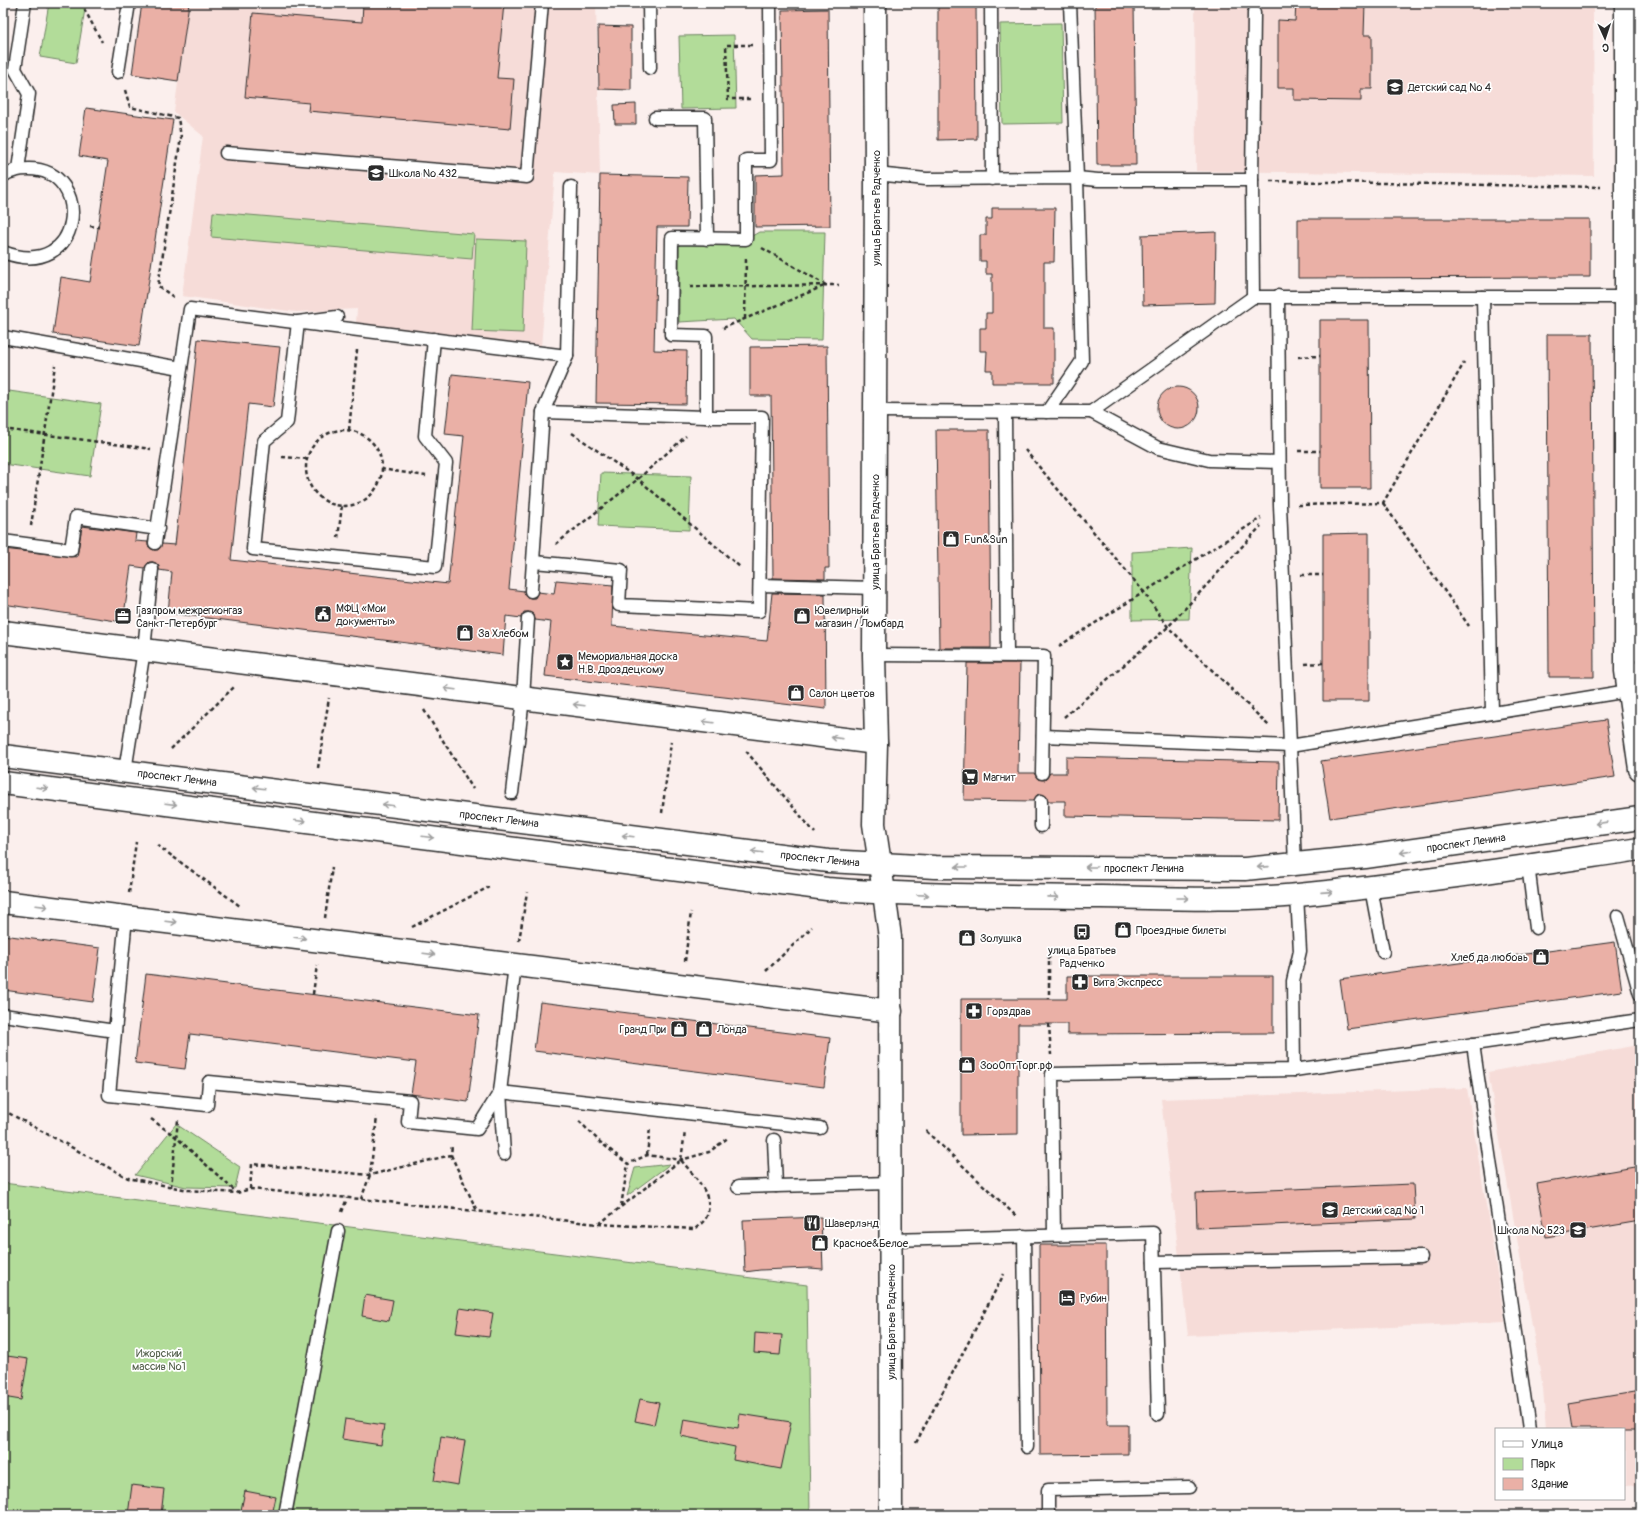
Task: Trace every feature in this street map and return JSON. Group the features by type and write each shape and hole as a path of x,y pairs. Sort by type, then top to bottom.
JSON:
{"street":[{"name":"улица Братьев Радченко","path":"875,3 876,174 874,655 876,743 874,824 890,937 891,1515"},
{"path":"1626,3 1627,188 1634,245 1627,297 1634,363 1630,677 1640,769"},
{"path":"3,632 876,743"},
{"name":"проспект Ленина","path":"3,756 828,861 935,867 1245,868 1295,865 1365,858 1640,818"},
{"path":"3,783 819,888 884,894 937,896 1247,898 1371,888 1640,849"},
{"path":"3,902 891,1011"}],"lane":[{"path":"18,169 29,94 15,69 25,3"},
{"path":"118,72 129,3"},
{"path":"226,153 527,177 542,3"},
{"path":"649,3 650,68"},
{"path":"706,417 706,336 671,336 672,238 746,239 746,160 771,160 770,3"},
{"path":"991,3 992,179"},
{"path":"1047,412 1082,361 1070,3"},
{"path":"1253,297 1252,180 1254,13"},
{"path":"655,118 705,118 707,239"},
{"path":"3,176 18,169 34,169 48,173 60,182 68,194 72,208 72,222 67,236 57,247 45,255 31,258 17,257 3,252"},
{"path":"876,174 926,179 1077,178 1098,180 1252,180"},
{"path":"531,592 543,412 567,356 571,187"},
{"path":"1278,296 1280,505 1295,865"},
{"path":"1091,412 1253,297 1627,297"},
{"path":"1483,297 1482,332 1492,712"},
{"path":"156,543 190,309 567,356"},
{"path":"298,322 337,317"},
{"path":"298,322 287,422 264,441 253,549 436,567 446,463 425,436 434,339"},
{"path":"3,337 182,368"},
{"path":"875,411 1091,412 1158,448 1209,460 1279,462"},
{"path":"534,562 621,570 619,605 759,611 762,417 706,417 543,412"},
{"path":"1006,412 1007,655"},
{"path":"3,541 71,550 76,517 158,529"},
{"path":"125,771 144,650 152,569"},
{"path":"760,585 875,588"},
{"path":"512,794 522,698 528,619"},
{"path":"874,655 1044,656 1042,773"},
{"path":"1043,736 1290,746 1492,712 1630,677"},
{"path":"1040,826 1041,801"},
{"path":"1528,865 1536,928"},
{"path":"1371,888 1383,952"},
{"path":"1294,1070 1294,981 1300,950 1297,895"},
{"path":"1618,916 1640,994"},
{"path":"126,917 109,1095 207,1105 209,1082 410,1101 408,1122 477,1129 500,1092"},
{"path":"504,1154 500,1092 515,965"},
{"path":"3,1015 115,1031"},
{"path":"1054,1236 1052,1074 1294,1070 1640,1020"},
{"path":"1472,1044 1529,1428"},
{"path":"500,1092 820,1128"},
{"path":"774,1140 776,1186"},
{"path":"738,1188 890,1182"},
{"path":"285,1515 338,1231"},
{"path":"890,1240 1153,1233 1158,1414"},
{"path":"1024,1236 1026,1447"},
{"path":"1154,1262 1421,1257"},
{"path":"1048,1515 1048,1490 1189,1487"}],"path":[{"path":"770,45 726,45 728,99 770,99"},
{"path":"181,137 158,286 190,309"},
{"path":"1252,180 1627,188"},
{"path":"745,319 746,239 826,285"},
{"path":"706,336 826,285"},
{"path":"671,288 839,285"},
{"path":"349,430 359,329"},
{"path":"28,544 58,346"},
{"path":"543,412 638,479 760,585"},
{"path":"534,562 638,479 706,417"},
{"path":"1006,427 1143,591 1168,627 1290,746"},
{"path":"3,429 169,452"},
{"path":"349,430 361,434 370,441 378,451 381,469 377,486 370,496 360,502 347,506 335,505 323,500 314,491 308,480 306,467 308,459 308,455 315,444 324,436 336,431 349,430"},
{"path":"263,455 308,459"},
{"path":"381,469 444,478"},
{"path":"1383,504 1490,656"},
{"path":"336,557 342,505"},
{"path":"1043,736 1168,627 1280,505"},
{"path":"171,749 256,664"},
{"path":"318,768 332,674"},
{"path":"408,684 473,789"},
{"path":"662,813 674,717"},
{"path":"722,724 815,834"},
{"path":"126,917 136,842"},
{"path":"157,845 244,908"},
{"path":"322,941 332,867"},
{"path":"406,930 489,887"},
{"path":"515,965 527,892"},
{"path":"685,962 691,912"},
{"path":"743,993 812,927"},
{"path":"1049,956 1049,999"},
{"path":"313,994 317,964"},
{"path":"1049,1024 1052,1074"},
{"path":"361,1199 370,1175 379,1098"},
{"path":"556,1098 600,1142 628,1164"},
{"path":"647,1156 653,1109"},
{"path":"3,1110 128,1178 188,1190 236,1192 250,1189 598,1224 695,1229 705,1219 709,1205 703,1187 681,1160 647,1156 628,1164"},
{"path":"681,1160 688,1113"},
{"path":"598,1224 681,1160 709,1152 753,1120"},
{"path":"454,1127 450,1155 478,1211"},
{"path":"926,1131 1019,1219"},
{"path":"171,1187 176,1137 236,1192"},
{"path":"250,1189 252,1164 370,1175 450,1155"},
{"path":"621,1206 628,1164"},
{"path":"916,1444 1006,1271"}],"shaded area":[{"name":"Школа № 432","path":"189,3 596,3 600,175 555,172 541,347 356,323 357,309 296,312 182,296 203,136 174,112"},
{"name":"Детский сад № 4","path":"1195,3 1593,3 1594,176 1196,171"},
{"name":"Школа № 523","path":"1639,1045 1640,1487 1625,1488 1625,1428 1546,1428 1543,1388 1488,1072"},
{"name":"Детский сад № 1","path":"1467,1088 1505,1322 1188,1336 1161,1099"}],"green space":[{"path":"49,3 86,3 76,63 40,57"},
{"path":"1061,23 1063,123 1002,124 1000,24"},
{"path":"734,35 736,108 681,109 679,36"},
{"path":"213,212 474,234 472,259 211,237"},
{"path":"759,232 825,232 822,340 752,339 734,319 679,322 679,242 740,243"},
{"path":"476,239 526,241 523,333 472,331"},
{"path":"9,391 101,404 90,476 3,464 3,430"},
{"path":"601,473 691,476 689,530 598,526"},
{"path":"1192,548 1189,619 1132,620 1132,552"},
{"path":"176,1124 240,1167 235,1188 186,1187 135,1175"},
{"path":"670,1164 627,1196 635,1168"},
{"name":"Ижорский массив №1","path":"3,1183 807,1285 810,1515 3,1515"}],"building":[{"path":"142,3 189,3 178,81 132,74"},
{"path":"363,3 504,3 497,78 514,79 510,129 308,111 309,103 245,97 253,13 362,22"},
{"path":"938,3 976,3 977,139 938,140"},
{"path":"1095,3 1134,3 1136,165 1097,165"},
{"path":"1296,3 1365,3 1364,35 1372,35 1372,89 1361,89 1361,101 1294,100 1294,88 1278,88 1278,20 1295,21"},
{"path":"828,9 830,226 755,227 755,175 784,174 782,10"},
{"path":"598,26 631,27 631,90 599,89"},
{"path":"636,104 636,124 615,124 614,105"},
{"path":"86,108 173,120 139,346 53,334 61,277 90,282 108,161 79,156"},
{"path":"600,175 688,177 687,227 657,227 654,350 687,351 686,404 596,403"},
{"path":"992,208 1055,208 1054,262 1044,262 1044,328 1054,328 1054,383 992,383 992,370 986,370 987,351 980,351 980,328 986,328 986,313 992,313 992,274 986,274 986,261 980,261 980,235 986,235 986,219 992,219"},
{"path":"1298,219 1590,219 1590,277 1298,278"},
{"path":"1216,232 1215,303 1143,305 1142,235"},
{"path":"1320,320 1369,320 1370,488 1320,488"},
{"path":"1547,334 1592,334 1594,677 1549,677"},
{"path":"198,339 280,347 273,407 248,404 231,560 448,584 464,436 445,434 452,374 528,382 509,589 524,591 527,597 535,598 538,592 554,594 556,580 613,585 612,626 767,641 772,593 825,594 826,709 545,676 551,622 535,620 534,615 529,612 524,612 521,618 506,616 503,655 168,613 172,572 159,570 159,566 153,562 149,562 145,568 131,566 123,622 3,604 3,549 77,557 82,526 136,533 135,541 148,542 148,546 154,550 158,550 162,544 175,545"},
{"path":"827,346 829,568 825,568 825,579 773,578 771,396 750,396 750,347"},
{"path":"1178,387 1193,393 1199,408 1193,423 1178,429 1163,423 1157,408 1163,393"},
{"path":"936,430 989,430 991,648 939,648"},
{"path":"1369,533 1369,701 1323,701 1323,534"},
{"path":"967,663 1020,663 1018,773 1034,773 1038,779 1045,780 1050,773 1066,773 1066,757 1279,762 1278,820 1065,816 1065,801 1048,801 1047,797 1041,794 1037,795 1034,801 964,800"},
{"path":"1606,720 1615,777 1330,818 1321,761"},
{"path":"3,935 100,948 93,1002 3,990"},
{"path":"1615,942 1622,991 1347,1029 1340,979"},
{"path":"146,974 479,1015 468,1102 411,1094 416,1062 190,1034 185,1069 135,1063"},
{"path":"1067,976 1273,976 1273,1033 1067,1034 1067,1024 1018,1024 1018,1134 961,1135 961,999 1067,999"},
{"path":"540,1002 830,1038 824,1087 534,1051"},
{"path":"1640,1166 1640,1221 1546,1237 1537,1184"},
{"path":"1413,1184 1415,1219 1197,1228 1196,1193"},
{"path":"821,1217 823,1269 810,1268 745,1272 743,1220"},
{"path":"1039,1245 1106,1245 1107,1425 1128,1425 1128,1454 1040,1455"},
{"path":"365,1295 393,1300 389,1321 362,1316"},
{"path":"460,1308 493,1313 489,1337 456,1333"},
{"path":"755,1333 782,1335 780,1355 754,1353"},
{"path":"7,1356 28,1359 21,1400 3,1397 3,1381"},
{"path":"1640,1391 1640,1429 1572,1428 1568,1403"},
{"path":"640,1399 659,1403 654,1425 635,1421"},
{"path":"740,1414 791,1422 781,1469 733,1460 735,1447 681,1436 684,1419 738,1428"},
{"path":"345,1419 384,1425 381,1445 342,1439"},
{"path":"441,1437 465,1441 458,1485 434,1481"},
{"path":"132,1485 164,1489 161,1515 128,1515"},
{"path":"245,1491 276,1497 272,1515 240,1515"}],"place":[{"name":"Детский сад № 4","path":"1395,87"},
{"name":"Школа № 432","path":"376,173"},
{"name":"Fun&Sun","path":"951,539"},
{"name":"МФЦ «Мои документы»","path":"323,614"},
{"name":"Газпром межрегионгаз Санкт-Петербург","path":"123,616"},
{"name":"Ювелирный магазин / Ломбард","path":"802,616"},
{"name":"За Хлебом","path":"465,633"},
{"name":"Мемориальная доска Н.В. Дроздецкому","path":"565,662"},
{"name":"Салон цветов","path":"796,693"},
{"name":"Магнит","path":"970,777"},
{"name":"Проездные билеты","path":"1123,930"},
{"name":"улица Братьев Радченко","path":"1082,932"},
{"name":"Золушка","path":"967,938"},
{"name":"Хлеб да любовь","path":"1541,957"},
{"name":"Вита Экспресс","path":"1080,982"},
{"name":"Горздрав","path":"974,1011"},
{"name":"Гранд При","path":"679,1029"},
{"name":"Лонда","path":"704,1029"},
{"name":"ЗооОптТорг.рф","path":"967,1065"},
{"name":"Детский сад № 1","path":"1330,1210"},
{"name":"Шаверлэнд","path":"812,1223"},
{"name":"Школа № 523","path":"1578,1230"},
{"name":"Красное&Белое","path":"820,1243"},
{"name":"Рубин","path":"1067,1298"}]}
